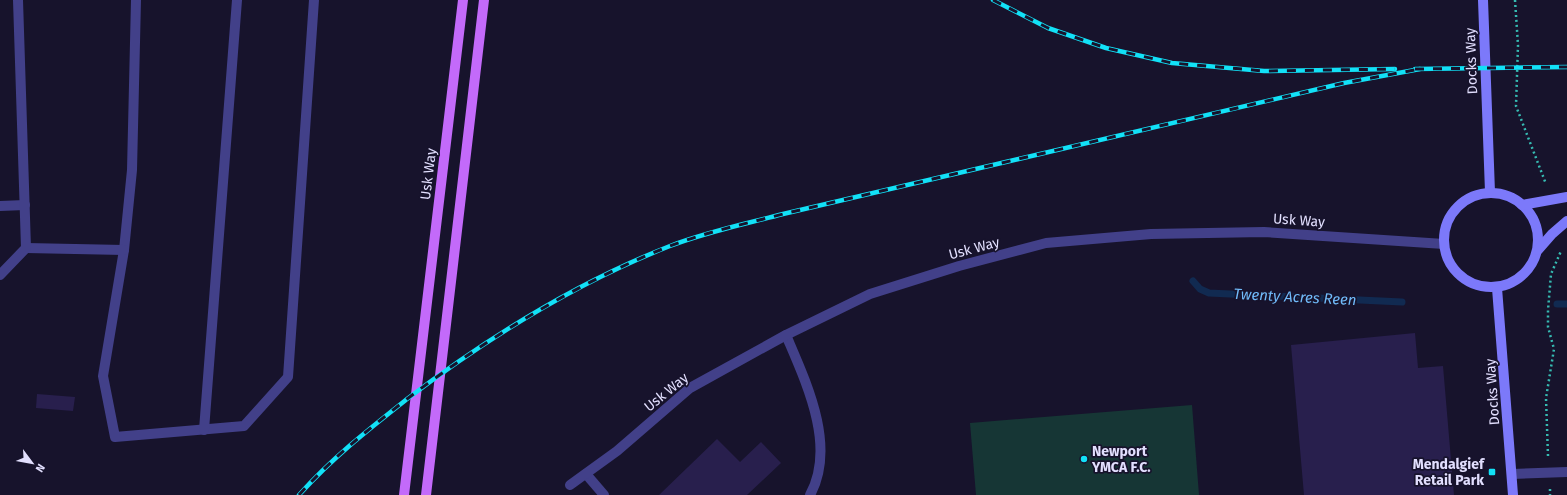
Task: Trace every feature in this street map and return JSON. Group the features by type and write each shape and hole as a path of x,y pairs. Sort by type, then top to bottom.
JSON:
{"main road":[{"name":"Usk Way","path":"404,495 463,0"},
{"path":"426,495 484,0"}],"street":[{"path":"0,275 26,248 18,0"},
{"path":"136,0 132,170 124,250 103,376 115,437 244,426 288,377 314,0"},
{"path":"204,430 237,0"},
{"name":"Docks Way","path":"1483,0 1490,192"},
{"path":"1538,250 1539,240 1536,224 1529,211 1516,199 1490,192 1470,199 1457,208 1447,225 1444,244 1453,269 1468,282 1479,286 1497,288 1521,278 1531,266 1538,250 1552,234 1567,221"},
{"path":"1522,205 1552,201 1567,197"},
{"path":"0,206 25,205"},
{"name":"Usk Way","path":"570,485 617,451 690,388 786,335 870,294 959,266 1046,243 1151,234 1264,232 1444,244"},
{"path":"26,248 124,250"},
{"name":"Docks Way","path":"1497,288 1513,495"},
{"path":"786,335 808,387 815,414 821,467 810,495"},
{"path":"1512,474 1567,472"},
{"path":"586,474 604,495"}],"path":[{"path":"1515,0 1518,45 1516,106 1552,201"},
{"path":"1547,448 1546,398 1554,349 1548,327 1548,310 1551,274 1562,248"}],"green space":[{"name":"Newport YMCA F.C.","path":"1192,405 1199,495 976,495 970,423"}],"building":[{"path":"1415,333 1418,368 1443,366 1454,495 1304,495 1291,345"},
{"path":"37,394 75,397 73,411 36,408"},
{"path":"717,439 740,462 761,442 781,463 747,495 659,495"}],"waterway":[{"name":"Twenty Acres Reen","path":"1193,281 1200,289 1209,293 1402,302"},
{"name":"Twenty Acres Reen","path":"1557,304 1567,304"}],"railway":[{"path":"993,0 1048,28 1106,48 1172,63 1264,71 1395,69"},
{"path":"1415,69 1567,67"},
{"path":"299,495 324,469 365,433 407,399 468,355 567,294 636,260 670,246 712,232 783,214 1344,83 1420,69"}],"place":[{"name":"Newport YMCA F.C.","path":"1084,459"},
{"name":"Mendalgief Retail Park","path":"1492,472"}]}
